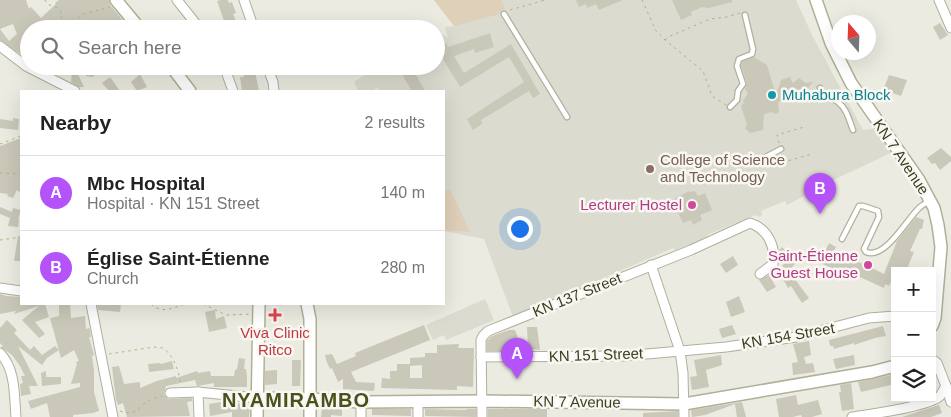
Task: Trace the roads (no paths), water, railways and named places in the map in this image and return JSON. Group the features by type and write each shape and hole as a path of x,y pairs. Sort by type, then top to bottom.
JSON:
{"street":[{"path":"178,0 193,20"},
{"path":"244,0 251,20"},
{"name":"KN 7 Avenue","path":"816,0 830,43 851,84 907,162 930,200 938,226 941,247 934,312"},
{"path":"939,0 951,28"},
{"path":"116,1 132,20"},
{"path":"0,46 20,61"},
{"path":"44,75 73,90"},
{"path":"178,75 189,90"},
{"path":"228,75 234,90"},
{"path":"270,75 274,90"},
{"name":"KN 137 Street","path":"482,417 481,340 488,330 572,299 691,250 750,223 771,240 773,246 773,264 760,274"},
{"path":"651,265 680,351 684,417"},
{"path":"0,288 20,291"},
{"path":"91,305 113,417"},
{"path":"306,305 310,319 310,417"},
{"path":"257,417 259,309"},
{"name":"KN 154 Street","path":"680,351 726,347 796,337 870,318 891,316"},
{"name":"KN 151 Street","path":"481,357 624,356 680,351"},
{"path":"0,353 12,374 16,417"},
{"path":"936,363 951,402"},
{"name":"KN 7 Avenue","path":"257,398 361,402 483,401 684,404 872,372 891,367"},
{"path":"852,417 933,400 940,395 946,386"},
{"path":"170,393 198,392 257,398"},
{"path":"198,392 199,417"},
{"path":"361,402 361,417"},
{"path":"418,402 418,417"}],"lane":[{"path":"506,12 568,116"},
{"path":"730,106 737,100 738,91 743,84 737,66 740,59 752,54 753,48 745,15"},
{"path":"820,88 826,98 839,102 846,110 853,130"},
{"path":"754,163 781,148"},
{"path":"842,239 859,206 878,211 879,217 864,249 869,254 877,252 888,245 920,207 930,200"}],"place":[{"name":"Muhabura Block","path":"772,95"},
{"name":"College of Science and Technology","path":"650,169"},
{"name":"Lecturer Hostel","path":"692,205"},
{"name":"Église Saint-Étienne","path":"820,214"},
{"name":"Saint-Étienne Guest House","path":"868,265"},
{"name":"Viva Clinic Ritco","path":"275,315"},
{"name":"Mbc Hospital","path":"517,379"}],"district":[{"name":"NYAMIRAMBO","path":"296,400"}]}
